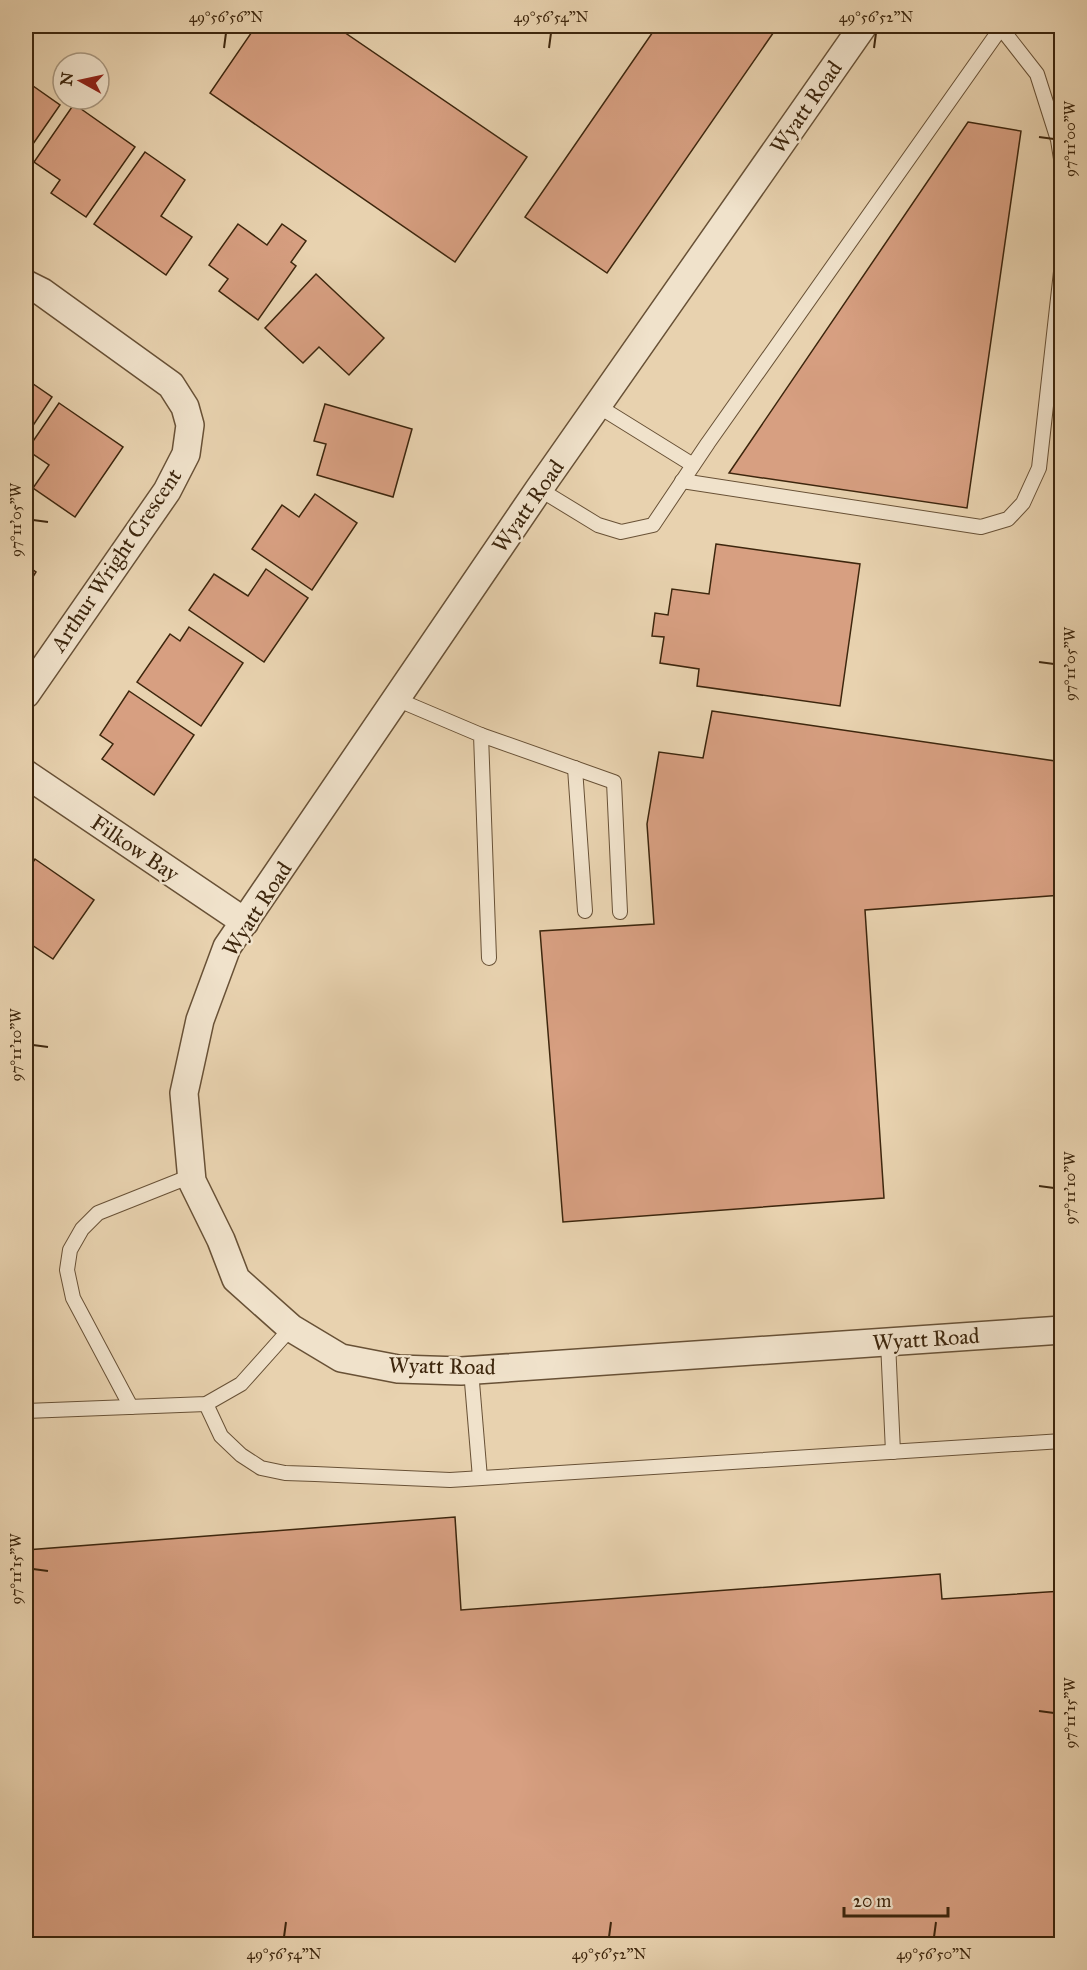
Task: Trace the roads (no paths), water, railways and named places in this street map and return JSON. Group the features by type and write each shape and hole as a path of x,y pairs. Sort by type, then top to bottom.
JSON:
{"street":[{"name":"Wyatt Road","path":"863,26 539,489 228,947 200,1020 184,1094 191,1176 221,1240 236,1279 291,1328 341,1358 398,1369 471,1370 1062,1330"},
{"name":"Arthur Wright Crescent","path":"26,284 42,292 171,386 185,407 190,425 186,454 167,491 26,694"},
{"name":"Filkow Bay","path":"26,774 245,922"}],"lane":[{"path":"539,489 598,525 621,532 652,525 1000,26 1037,74 1058,140 1062,165"},
{"path":"682,482 981,527 1008,519 1023,503 1039,468 1062,264"},
{"path":"598,406 693,465"},
{"path":"396,699 481,735 614,782 620,912"},
{"path":"481,735 489,958"},
{"path":"574,768 585,911"},
{"path":"131,1407 73,1298 67,1270 70,1250 82,1229 98,1213 191,1176"},
{"path":"26,1411 206,1404 241,1384 291,1328"},
{"path":"888,1342 893,1452"},
{"path":"471,1370 480,1478"},
{"path":"206,1404 221,1436 241,1455 261,1468 285,1473 450,1480 1062,1441"}]}
